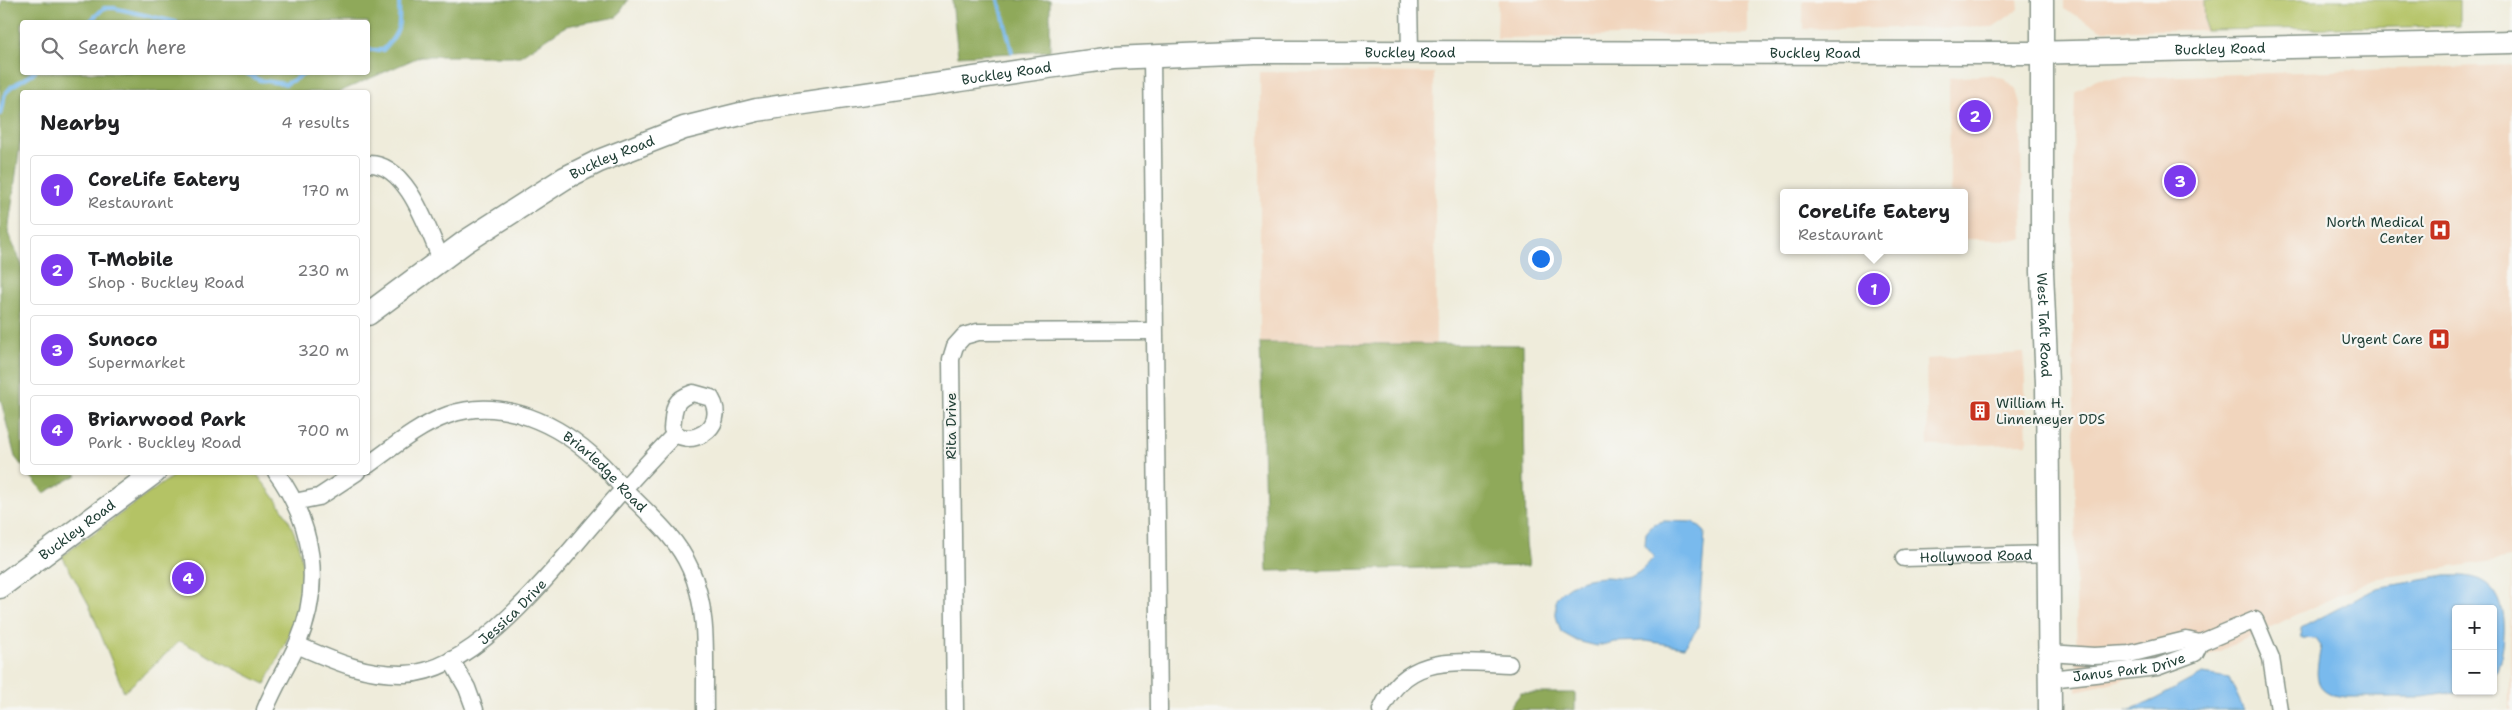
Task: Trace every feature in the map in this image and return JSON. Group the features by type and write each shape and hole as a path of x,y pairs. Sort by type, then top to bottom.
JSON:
{"street":[{"path":"1409,0 1410,52"},
{"name":"West Taft Road","path":"2042,0 2042,265 2047,371 2050,710"},
{"name":"Buckley Road","path":"370,312 441,259 565,178 599,161 684,128 758,110 1113,58 1254,52 2043,53 2512,42"},
{"path":"1152,56 1160,710"},
{"path":"370,164 392,171 407,187 441,259"},
{"name":"Rita Drive","path":"954,710 951,359 955,346 964,336 978,332 1154,331"},
{"name":"Briarledge Road","path":"370,464 413,432 447,415 469,409 501,410 523,414 556,429 600,462 672,537 690,567 701,601 705,710"},
{"name":"Jessica Drive","path":"297,645 365,672 407,674 434,668 451,660 472,648 506,620 675,434"},
{"name":"Buckley Road","path":"0,587 150,475"},
{"path":"265,710 297,645 306,620 313,570 309,540 294,502 278,475"},
{"path":"294,502 318,497 352,475"},
{"name":"Hollywood Road","path":"1904,558 2049,554"},
{"name":"Janus Park Drive","path":"2049,653 2094,656 2129,654 2186,640 2200,643 2255,620 2271,658 2279,710"},
{"name":"Janus Park Drive","path":"2050,679 2157,666 2195,654 2200,643"},
{"path":"451,660 468,688 475,710"},
{"path":"1381,710 1386,698 1401,679 1422,667 1450,661 1509,664"}],"shaded area":[{"path":"1498,0 1748,0 1748,34 1497,38"},
{"path":"1803,0 2018,0 2019,9 1993,27 1803,29"},
{"path":"2064,0 2204,0 2205,30 2102,30 2064,9"},
{"path":"2512,65 2512,710 2510,710 2511,558 2373,579 2198,661 2077,691 2072,208 2075,93 2095,79"},
{"path":"1260,72 1434,73 1436,345 1260,343"},
{"path":"1988,75 2004,78 2016,90 2020,104 2023,240 1968,239 1968,189 1950,189 1949,78"},
{"path":"2024,353 2027,444 1928,446 1926,359"}],"green space":[{"path":"2,0 628,0 617,17 566,26 520,56 421,56 344,90 20,90 20,145 8,233 20,260 20,463 15,457 0,397 0,12"},
{"path":"952,0 1050,0 1050,51 958,56"},
{"path":"2204,0 2460,0 2460,26 2205,30"},
{"path":"1260,343 1523,345 1526,543 1529,566 1267,571"},
{"path":"30,475 77,475 44,493"},
{"path":"174,475 258,475 288,519 297,542 302,563 302,584 299,604 285,644 265,684 180,641 124,692 89,605 62,556"},
{"path":"1521,693 1575,693 1575,710 1508,710"}],"water":[{"path":"1664,521 1694,522 1705,532 1698,628 1684,647 1646,641 1614,642 1597,646 1577,641 1561,632 1556,616 1556,598 1567,588 1584,580 1606,577 1626,578 1638,573 1654,557 1645,545 1646,533 1654,524"},
{"path":"2444,576 2475,578 2487,584 2495,593 2504,617 2503,645 2497,671 2497,605 2452,605 2452,693 2423,697 2346,697 2334,695 2326,691 2318,680 2317,673 2321,646 2316,639 2302,638 2301,628 2377,588"},
{"path":"2203,674 2229,678 2244,710 2126,710 2156,699"}],"waterway":[{"path":"370,50 383,50 396,33 399,22 399,0"},
{"path":"999,0 1012,52"},
{"path":"91,20 104,8 114,8 167,20"},
{"path":"0,114 5,94 11,87 30,75"},
{"path":"250,75 259,80 286,84 302,75"}],"place":[{"name":"T-Mobile","path":"1975,116"},
{"name":"Sunoco","path":"2180,181"},
{"name":"North Medical Center","path":"2440,230"},
{"name":"CoreLife Eatery","path":"1874,289"},
{"name":"Urgent Care","path":"2439,339"},
{"name":"William H. Linnemeyer DDS","path":"1980,411"},
{"name":"Briarwood Park","path":"188,578"}]}
